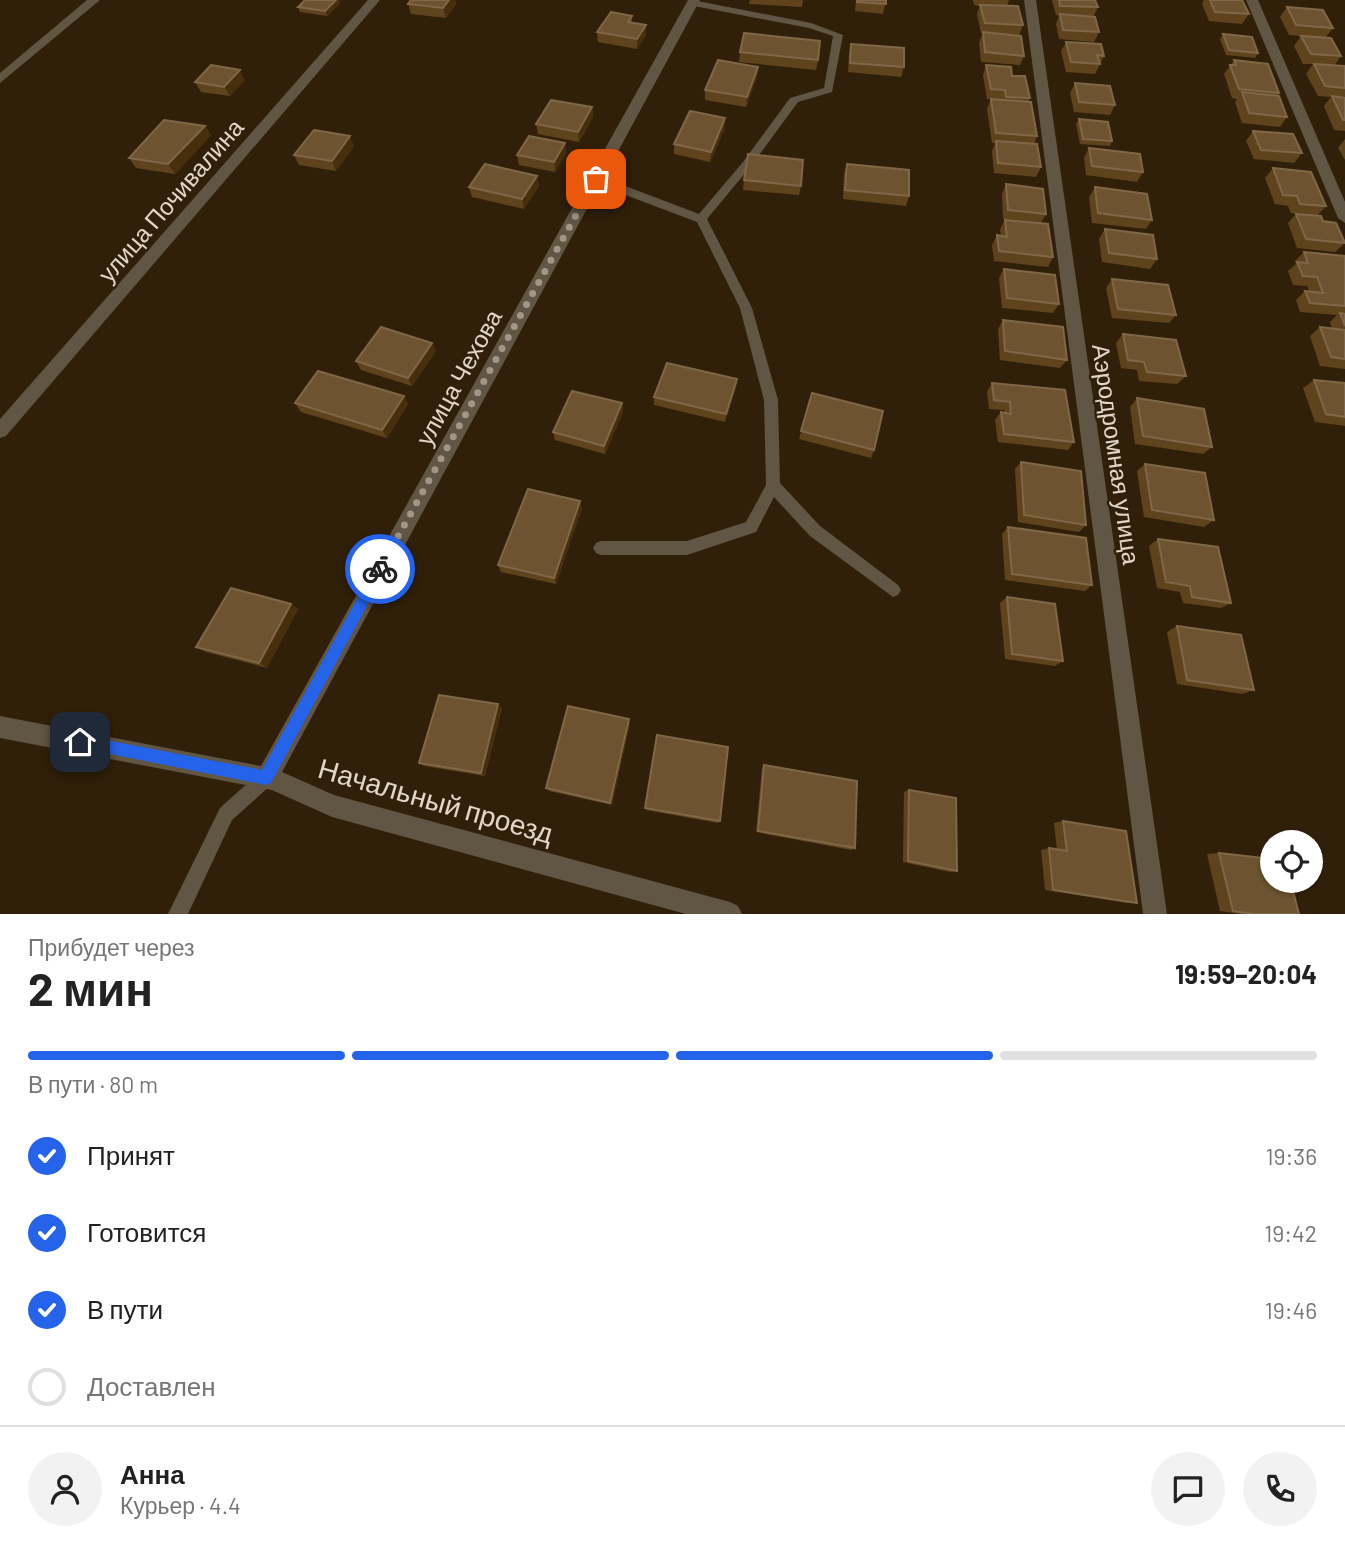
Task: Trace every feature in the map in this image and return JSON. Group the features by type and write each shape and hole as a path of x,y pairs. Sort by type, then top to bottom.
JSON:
{"street":[{"path":"0,79 94,0"},
{"name":"улица Почивалина","path":"0,431 374,0"},
{"name":"Аэродромная улица","path":"1030,0 1155,914"},
{"path":"1252,0 1345,218"},
{"name":"улица Чехова","path":"266,778 693,1"},
{"name":"Начальный проезд","path":"0,727 266,778 332,806 730,914"}],"lane":[{"path":"693,1 811,26 838,35 829,90 794,100 747,164 701,219"},
{"path":"596,179 701,219 746,307 771,400 773,485 751,527 687,548 601,548"},
{"path":"773,485 815,531 893,590"},
{"path":"178,914 226,814 266,778"}],"building":[{"path":"305,0 336,0 325,11 298,7"},
{"path":"411,0 449,0 443,8 408,4"},
{"path":"886,0 886,4 857,2"},
{"path":"1059,0 1095,0 1098,7 1060,6"},
{"path":"1210,0 1242,0 1249,14 1215,12"},
{"path":"980,5 1018,6 1023,25 985,23"},
{"path":"1287,7 1323,10 1333,28 1296,25"},
{"path":"611,12 632,16 628,22 646,25 637,39 597,32"},
{"path":"1060,14 1095,17 1099,32 1063,30"},
{"path":"983,32 1021,36 1024,56 985,52"},
{"path":"744,33 820,41 818,60 740,52"},
{"path":"1223,34 1252,37 1258,53 1229,50"},
{"path":"1301,36 1331,38 1341,56 1311,54"},
{"path":"1066,42 1101,44 1104,56 1097,55 1100,64 1071,62"},
{"path":"851,44 904,48 904,67 850,63"},
{"path":"718,60 758,67 747,97 705,90"},
{"path":"1234,60 1268,64 1279,93 1239,89 1230,65 1236,65"},
{"path":"1314,64 1345,66 1345,88 1325,86"},
{"path":"211,65 240,70 224,87 195,82"},
{"path":"986,65 1011,67 1012,76 1025,76 1030,98 1006,97 1005,90 991,89"},
{"path":"1075,83 1110,86 1115,105 1079,102"},
{"path":"1242,92 1279,96 1287,117 1249,113"},
{"path":"1332,96 1345,98 1345,120 1343,120"},
{"path":"991,99 1031,102 1037,136 996,133"},
{"path":"551,100 592,107 578,132 536,124"},
{"path":"690,111 725,118 711,152 674,144"},
{"path":"1079,119 1108,122 1112,141 1083,139"},
{"path":"164,120 205,126 168,164 129,158"},
{"path":"314,130 350,136 332,161 294,155"},
{"path":"1253,131 1293,134 1302,153 1261,150"},
{"path":"529,136 565,143 554,162 517,155"},
{"path":"996,141 1037,144 1041,167 998,163"},
{"path":"1089,148 1140,154 1143,172 1092,166"},
{"path":"748,154 803,160 801,186 744,180"},
{"path":"485,164 537,176 522,199 469,187"},
{"path":"847,164 909,170 909,196 845,190"},
{"path":"1273,168 1311,172 1326,206 1300,204 1297,196 1283,195"},
{"path":"1006,184 1043,189 1046,214 1008,210"},
{"path":"1095,187 1147,194 1152,220 1098,213"},
{"path":"1296,214 1321,216 1323,221 1336,223 1345,243 1306,239"},
{"path":"1005,220 1048,224 1053,257 999,251 997,235 1007,237"},
{"path":"1105,229 1153,235 1157,259 1109,253"},
{"path":"1304,252 1345,256 1345,306 1310,303 1305,291 1323,293 1317,277 1303,276 1297,262 1308,263"},
{"path":"1004,269 1055,275 1059,304 1007,298"},
{"path":"1112,279 1168,285 1176,315 1118,309"},
{"path":"1003,320 1063,327 1067,360 1005,351"},
{"path":"381,327 432,343 408,378 356,361"},
{"path":"1320,327 1345,330 1345,359 1331,357"},
{"path":"1123,334 1176,340 1186,376 1147,372 1144,362 1128,360"},
{"path":"667,363 737,379 726,414 654,397"},
{"path":"318,371 404,396 382,430 295,403"},
{"path":"1314,380 1345,383 1345,417 1326,414"},
{"path":"992,383 1065,390 1074,442 1004,434 1001,412 1011,414 1010,402 994,400"},
{"path":"572,391 622,403 604,446 553,432"},
{"path":"812,393 883,411 874,450 801,431"},
{"path":"1137,398 1204,409 1212,447 1143,436"},
{"path":"1021,462 1081,471 1086,525 1024,515"},
{"path":"1145,464 1205,473 1214,520 1152,510"},
{"path":"528,489 580,501 554,578 498,565"},
{"path":"1008,527 1086,538 1092,585 1012,574"},
{"path":"1158,539 1218,547 1231,603 1192,597 1190,586 1166,582"},
{"path":"231,588 291,604 259,663 196,647"},
{"path":"1007,597 1055,604 1063,661 1012,654"},
{"path":"1177,626 1241,635 1254,690 1187,680"},
{"path":"439,695 498,704 481,773 419,763"},
{"path":"568,706 629,719 610,803 546,788"},
{"path":"657,735 728,747 720,821 645,808"},
{"path":"764,765 857,781 855,848 758,831"},
{"path":"909,790 956,798 957,871 908,861"},
{"path":"1063,821 1126,831 1137,903 1053,890 1049,848 1067,851"},
{"path":"1219,853 1260,858 1260,893 1293,893 1299,914 1253,914 1233,911"}],"way so far":[{"path":"380,569 596,179"}],"route":[{"path":"80,742 266,778 380,569"}]}
